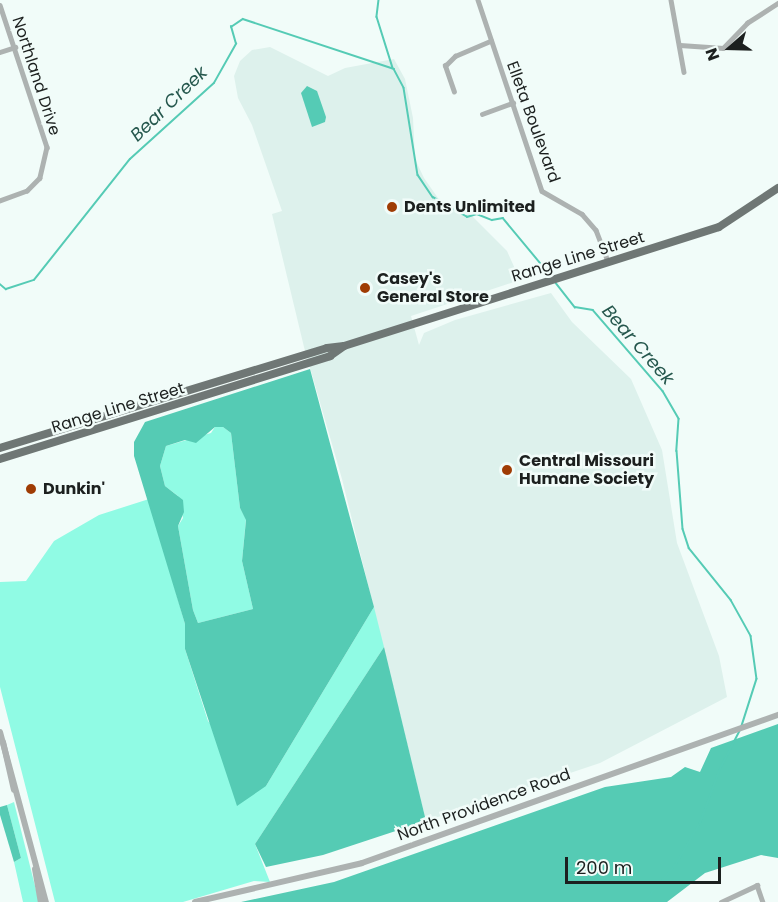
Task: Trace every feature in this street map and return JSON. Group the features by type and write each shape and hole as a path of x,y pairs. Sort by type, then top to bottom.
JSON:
{"main road":[{"name":"Range Line Street","path":"0,448 187,390 344,346 719,227 778,188"},
{"name":"Range Line Street","path":"0,459 330,356 344,346"},
{"path":"118,422 134,411 179,397 187,390"},
{"path":"41,446 53,436 99,422 111,414"}],"street":[{"name":"Elleta Boulevard","path":"478,0 542,191 582,214 596,230 608,262"},
{"path":"671,0 684,72"},
{"path":"680,45 723,48 747,23 778,3"},
{"name":"Northland Drive","path":"0,5 45,135 47,158 40,178 27,191 0,201"},
{"path":"454,92 445,66 454,56 491,41"},
{"path":"0,51 15,47"},
{"path":"482,114 513,102"},
{"name":"North Providence Road","path":"195,902 362,863 778,715"},
{"path":"0,732 35,869 46,902"},
{"path":"35,869 41,902"},
{"path":"721,902 757,885 763,902"}],"shaded area":[{"path":"270,47 328,76 345,68 394,59 405,79 413,118 415,159 424,178 438,198 470,214 507,251 520,280 411,316 419,345 424,333 455,320 551,293 572,322 631,379 662,450 677,543 719,656 727,697 600,763 426,821 342,479 304,347 272,214 282,211 252,125 238,98 234,76 240,61 252,50"},
{"path":"307,86 317,91 326,117 325,122 312,127 301,93"},
{"path":"310,369 374,607 266,786 237,806 185,649 185,624 134,456 134,442 145,422","holes":["215,427 223,427 231,433 240,508 246,520 242,561 253,609 198,623 193,610 178,526 184,512 183,500 165,486 160,466 166,446 185,440 196,443"]},
{"path":"215,427 223,427 231,433 240,508 246,519 242,561 253,609 198,623 193,610 178,526 183,518 178,496 165,486 160,466 166,446 211,433"},
{"path":"149,499 185,624 185,649 208,721 266,786 374,607 384,647 255,844 270,882 254,881 183,902 55,902 0,687 0,582 26,581 54,541 99,515"},
{"path":"384,647 426,821 323,855 266,867 255,844"},
{"path":"778,724 778,858 761,855 705,873 667,902 241,902 334,882 605,787 671,777 685,767 700,772 711,748"},
{"path":"14,802 39,902 23,902 14,862 21,858 7,805"},
{"path":"7,805 21,858 14,862 0,815 0,807"}],"waterway":[{"path":"379,0 377,17 393,68"},
{"name":"Bear Creek","path":"0,284 6,289 34,280 130,159 214,83 236,44 231,27 243,19 394,69 404,88 418,175 433,197 467,217 477,214 492,220 503,218 552,277"},
{"name":"Bear Creek","path":"556,283 575,307 593,310 663,391 679,419 677,451 683,529 689,548 731,600 751,636 757,679 742,726"},
{"name":"Bear Creek","path":"644,902 676,864 700,823 720,769 739,732"}],"place":[{"name":"Dents Unlimited","path":"392,207"},
{"name":"Casey's General Store","path":"365,288"},
{"name":"Central Missouri Humane Society","path":"507,470"},
{"name":"Dunkin'","path":"31,489"}]}
